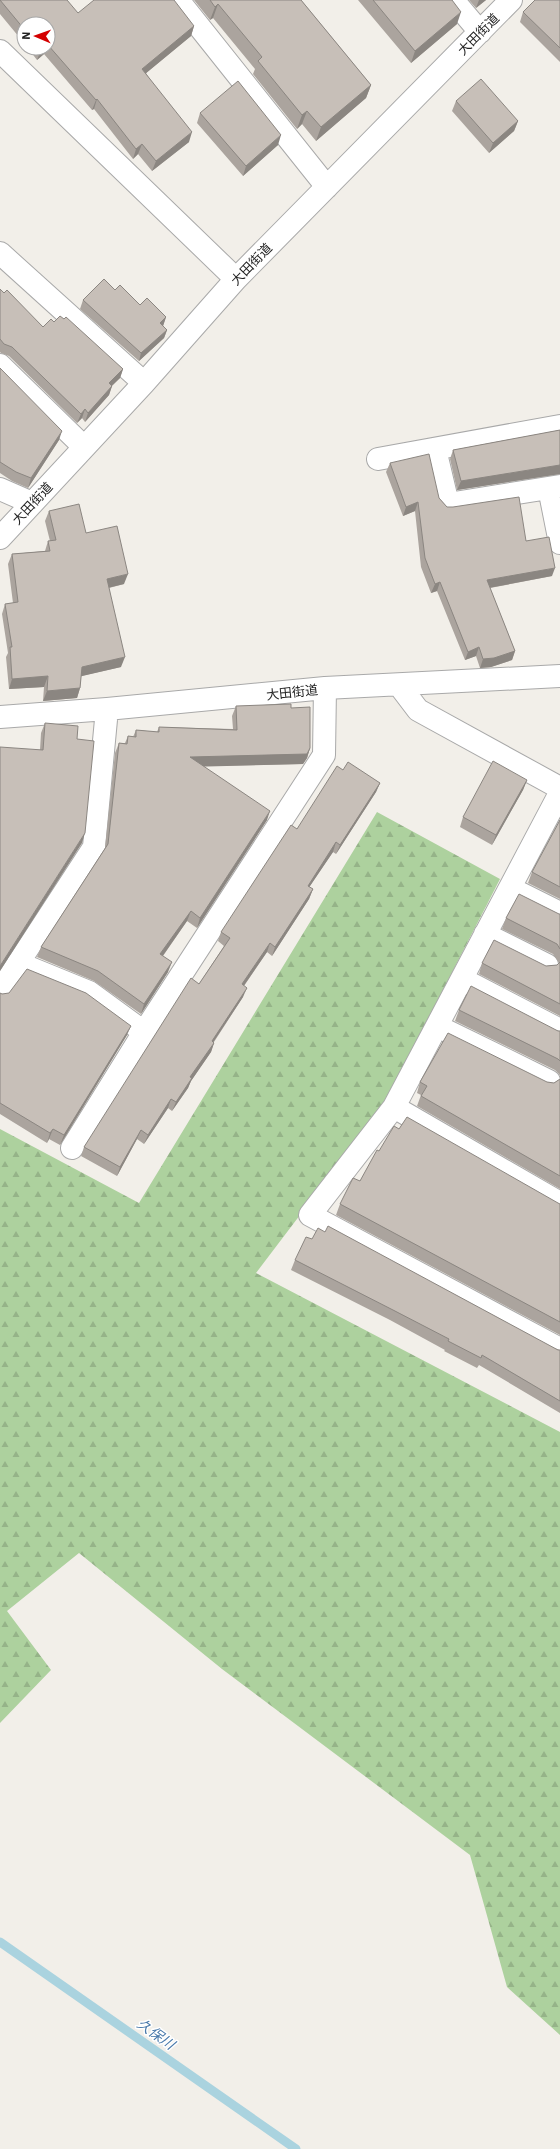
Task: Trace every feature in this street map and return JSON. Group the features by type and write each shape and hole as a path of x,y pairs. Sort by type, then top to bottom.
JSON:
{"street":[{"path":"178,0 327,187"},
{"path":"453,0 480,32"},
{"name":"大田街道","path":"0,538 144,383 236,279 511,0"},
{"path":"0,52 236,279"},
{"path":"0,253 144,383"},
{"path":"0,365 84,447"},
{"path":"378,459 560,426"},
{"path":"435,449 448,504 555,487 560,543"},
{"path":"0,489 32,503"},
{"name":"大田街道","path":"0,717 107,709 325,688 399,686 560,676"},
{"path":"399,686 418,710 560,788"},
{"path":"72,1148 144,1032 324,755 325,688"},
{"path":"0,991 94,847 107,709"},
{"path":"560,793 394,1107 310,1215 560,1349"},
{"path":"510,888 560,913"},
{"path":"485,934 548,966"},
{"path":"18,963 89,992 144,1032"},
{"path":"462,979 560,1030"},
{"path":"437,1026 549,1081"},
{"path":"394,1107 560,1203"}],"green space":[{"path":"377,812 500,879 385,1103 256,1273 560,1432 560,2035 507,1987 470,1855 222,1669 79,1553 7,1611 51,1670 0,1723 0,1129 139,1203"}],"building":[{"path":"0,0 67,0 78,13 94,0 174,0 194,26 142,69 192,132 156,161 142,144 136,149 97,99 96,100 56,54 56,16 16,16 16,19"},
{"path":"210,0 301,0 371,85 321,127 307,111 302,115 258,61 262,57 218,4 215,7"},
{"path":"373,0 452,0 461,12 415,51"},
{"path":"535,0 560,0 560,48 523,12"},
{"path":"481,79 518,121 493,143 456,101"},
{"path":"238,81 281,135 246,166 200,113"},
{"path":"104,279 115,290 120,285 140,305 147,298 166,317 160,323 167,330 141,353 83,300"},
{"path":"0,289 4,293 7,290 43,327 51,319 54,322 60,316 64,319 66,317 123,369 109,383 112,386 88,413 85,409 81,414 12,347 4,344 0,339"},
{"path":"0,368 62,431 31,478 16,472 0,462"},
{"path":"560,430 560,465 461,481 453,450"},
{"path":"429,454 439,498 447,507 519,497 526,541 549,537 555,568 487,580 515,651 494,658 483,659 479,647 468,652 440,582 435,584 425,558 418,502 406,507 390,463"},
{"path":"79,504 86,533 117,526 128,574 107,579 125,657 82,667 80,688 47,691 48,676 12,679 10,647 12,647 5,604 18,602 12,554 50,551 48,541 56,540 49,511"},
{"path":"291,704 291,708 310,707 310,748 307,754 190,757 270,811 200,918 191,911 160,954 172,962 144,1004 98,971 41,947 108,844 119,743 127,744 128,736 136,737 136,730 159,732 159,727 237,730 236,706"},
{"path":"45,723 78,726 77,739 94,741 85,833 0,966 0,747 43,750"},
{"path":"493,761 527,780 496,835 463,817"},
{"path":"348,762 380,783 340,845 336,842 308,886 313,889 275,947 270,943 242,984 247,988 212,1041 214,1043 190,1077 192,1078 176,1102 171,1099 148,1135 141,1130 120,1167 84,1147 191,978 199,984 230,938 221,932 291,825 297,829 337,766 343,770"},
{"path":"560,820 560,887 532,872"},
{"path":"519,894 560,914 560,949 557,944 506,918"},
{"path":"494,940 546,966 557,965 560,962 560,1004 482,963"},
{"path":"27,969 86,993 131,1026 64,1135 53,1129 50,1133 0,1103 0,993 9,993"},
{"path":"471,986 560,1031 560,1061 459,1010"},
{"path":"448,1033 547,1082 554,1083 560,1079 560,1176 421,1096 427,1086 420,1082"},
{"path":"407,1117 560,1204 560,1322 340,1204 353,1178 360,1181 377,1150 379,1151 394,1126 399,1129"},
{"path":"328,1226 560,1350 560,1401 482,1355 481,1358 448,1341 449,1339 295,1260 306,1237 312,1239 318,1228 325,1232"}],"waterway":[{"name":"久保川","path":"0,1942 296,2149"}]}
